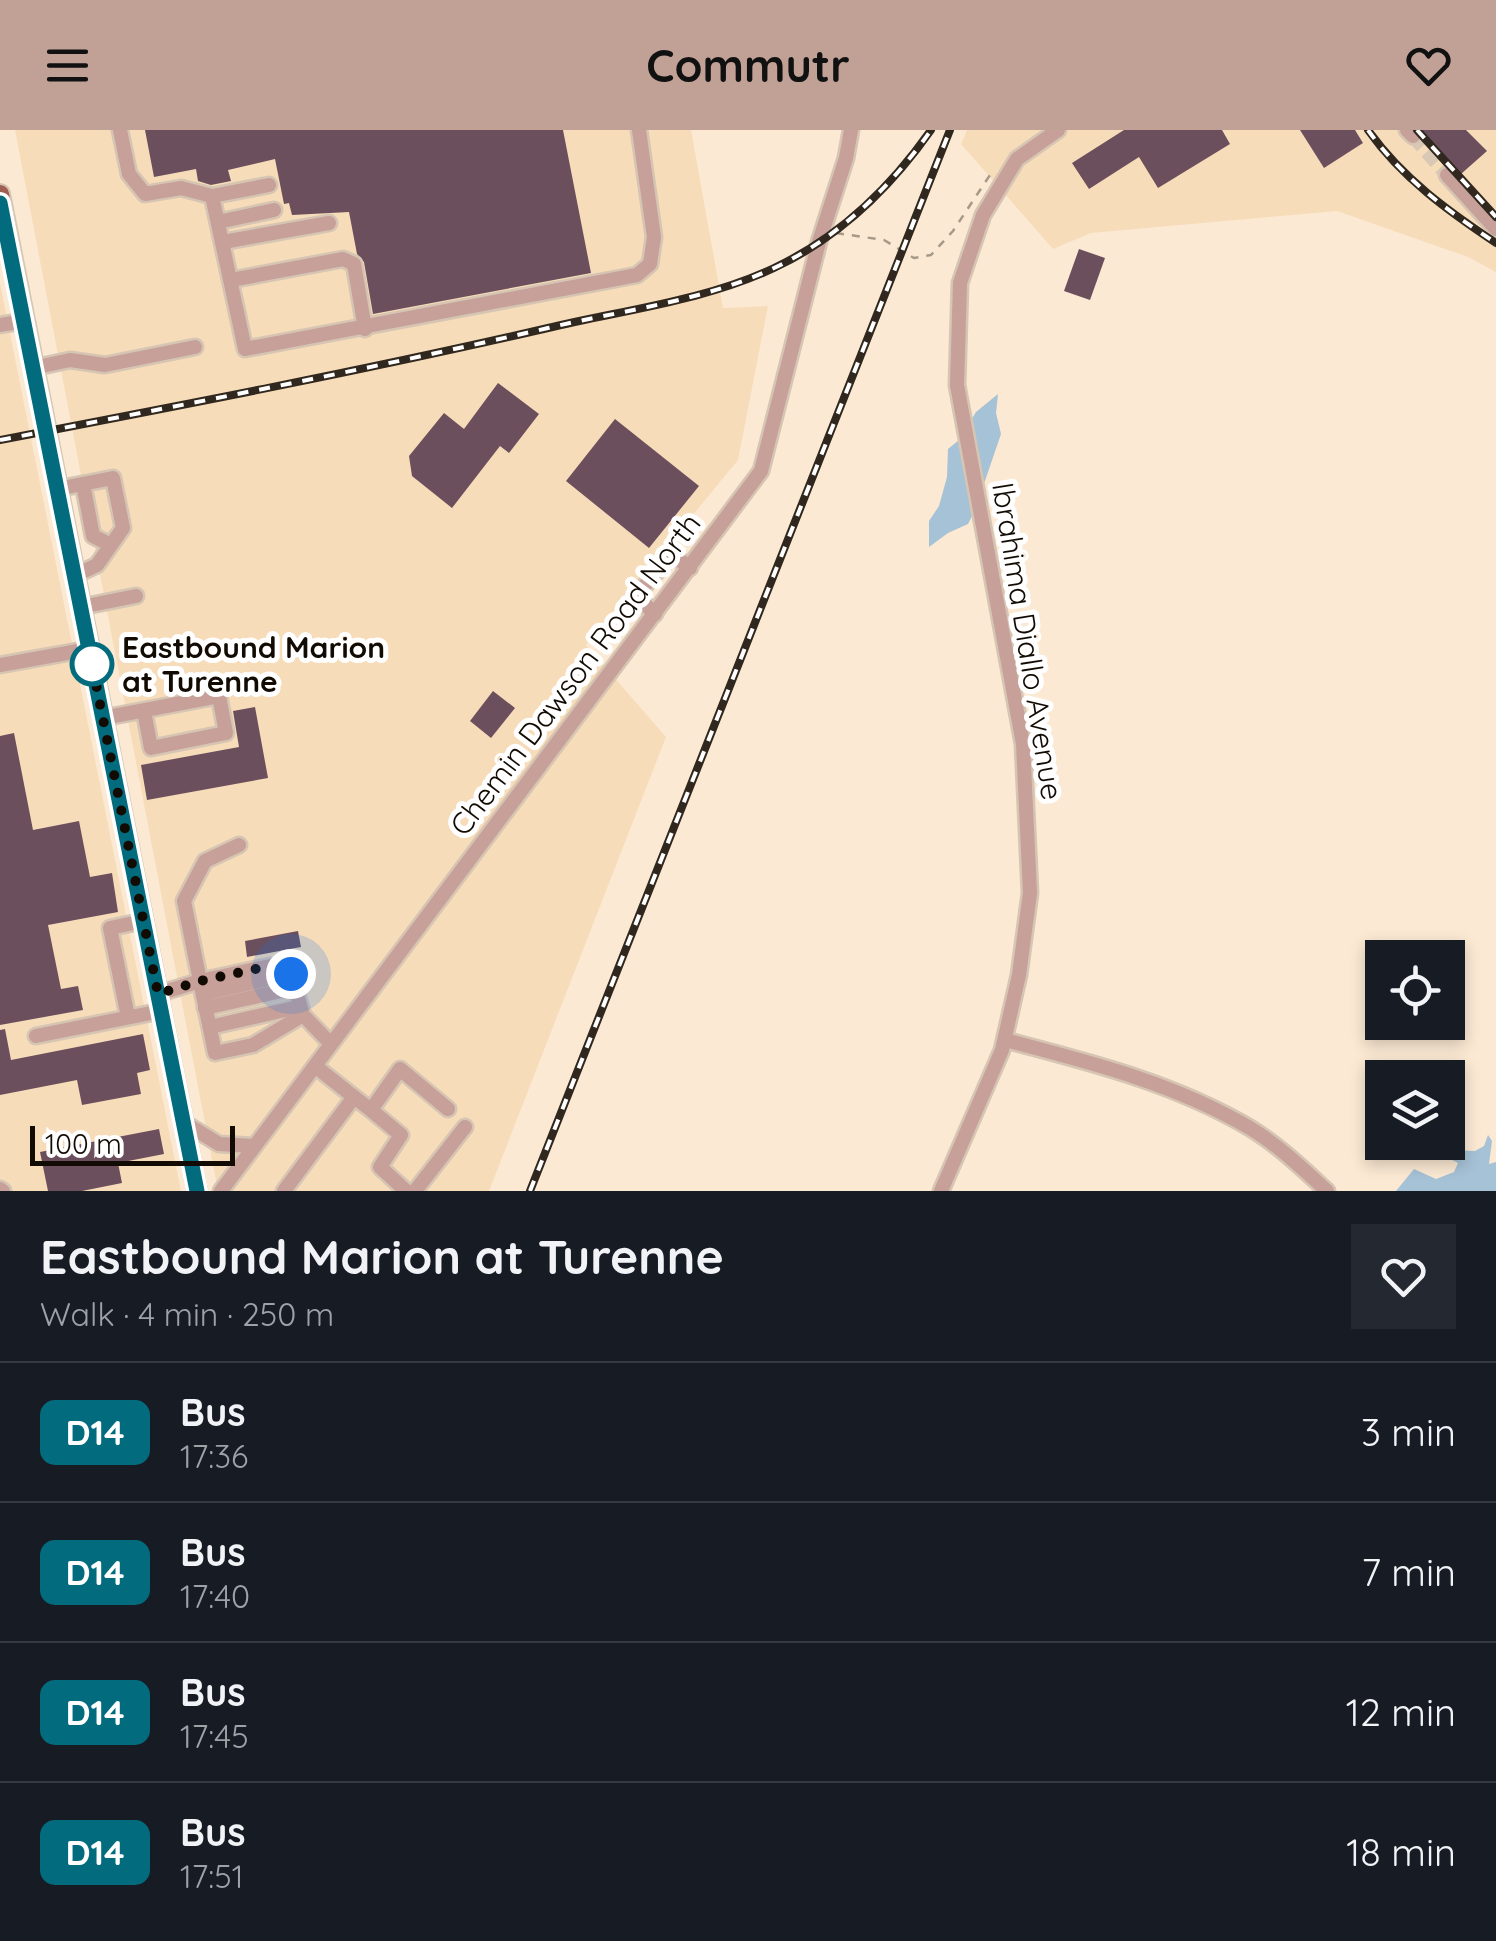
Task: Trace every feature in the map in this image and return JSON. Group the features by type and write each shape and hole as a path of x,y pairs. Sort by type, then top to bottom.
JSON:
{"main road":[{"path":"1,200 4,238 24,320 197,1191"}],"street":[{"path":"120,130 129,174 146,194 182,188 212,196 269,184"},
{"path":"212,196 245,349 637,275 650,264 654,237 640,130"},
{"name":"Chemin Dawson Road North","path":"221,1191 761,471 851,130"},
{"path":"1017,159 1058,130"},
{"name":"Ibrahima Diallo Avenue","path":"941,1191 1004,1040 1019,975 1030,893 1023,744 957,386 960,284 984,215 1017,159"},
{"path":"1447,174 1496,229"},
{"path":"218,222 274,210"},
{"path":"223,242 329,223"},
{"path":"231,280 343,258 354,264 365,328"},
{"path":"0,326 24,320"},
{"path":"33,368 70,360 105,366 196,346"},
{"path":"57,489 114,478 122,528 97,565 74,576"},
{"path":"83,484 93,536 109,544"},
{"path":"655,614 636,596 672,554 690,568"},
{"path":"80,607 136,596"},
{"path":"0,665 89,649"},
{"path":"103,718 219,696 226,733 151,748 144,711"},
{"path":"239,846 205,861 184,901 216,1053 253,1045 301,1011"},
{"path":"128,1018 110,928 143,921"},
{"path":"203,994 270,966 293,981 301,1011 331,1044"},
{"path":"36,1036 128,1018 159,1002 293,981"},
{"path":"210,1027 301,1011"},
{"path":"1004,1040 1134,1075 1204,1103 1252,1130 1327,1191"},
{"path":"315,1066 401,1135 380,1168 406,1191"},
{"path":"371,1110 400,1069 448,1109"},
{"path":"284,1191 354,1097"},
{"path":"183,1122 219,1144 254,1146"},
{"path":"414,1191 465,1127"}],"path":[{"path":"823,229 884,240 914,258 931,256 953,231 988,175 1017,159"}],"shaded area":[{"path":"15,130 691,130 723,308 768,306 738,460 586,645 666,737 489,1191 218,1191"},
{"path":"967,130 1496,130 1496,272 1468,257 1337,211 1091,233 1053,249 961,144"},
{"path":"0,283 181,1191 0,1191"}],"water":[{"path":"998,394 996,413 1001,434 975,510 968,524 929,547 929,521 939,506 947,477 948,449 959,440 976,412"},
{"path":"1488,1135 1492,1141 1489,1164 1496,1162 1496,1191 1396,1191 1414,1169 1436,1179 1454,1172 1458,1163 1452,1160 1465,1160 1465,1151 1484,1146"}],"building":[{"path":"145,130 563,130 591,273 373,314 364,262 357,254 349,212 292,215 289,203 284,204 275,159 228,170 231,181 211,185 198,181 196,169 154,177"},
{"path":"1124,130 1222,130 1230,144 1158,188 1139,157 1089,189 1072,163"},
{"path":"1300,130 1355,130 1363,143 1324,168"},
{"path":"1422,130 1466,130 1487,151 1461,174 1451,165 1444,165 1423,140"},
{"path":"1079,249 1105,258 1090,300 1064,291"},
{"path":"498,383 539,414 509,453 500,446 452,508 412,476 409,456 444,413 464,429"},
{"path":"615,419 699,486 649,548 566,481"},
{"path":"493,691 515,708 491,738 470,721"},
{"path":"255,707 268,778 147,800 141,765 239,747 233,711"},
{"path":"14,733 33,830 79,821 90,877 112,873 118,912 48,925 61,989 78,986 83,1010 0,1025 0,736"},
{"path":"298,931 301,947 247,957 245,941"},
{"path":"5,1029 11,1060 143,1034 150,1070 137,1073 141,1094 82,1105 77,1080 0,1095 0,1030"},
{"path":"159,1129 164,1154 118,1163 122,1183 82,1191 48,1191 40,1152"}],"tunnel":[{"path":"1413,136 1447,175"}],"railway":[{"path":"0,440 411,358 720,289 774,268 820,242 881,191 931,130"},
{"path":"530,1191 950,130"},
{"path":"1368,130 1411,178 1496,243"},
{"path":"1417,130 1496,217"}],"bus line":[{"name":"D14","path":"0,203 197,1191"}],"place":[{"name":"Eastbound Marion at Turenne","path":"92,664"}],"route":[{"path":"92,664 89,649 158,994 270,966 291,974"}]}
